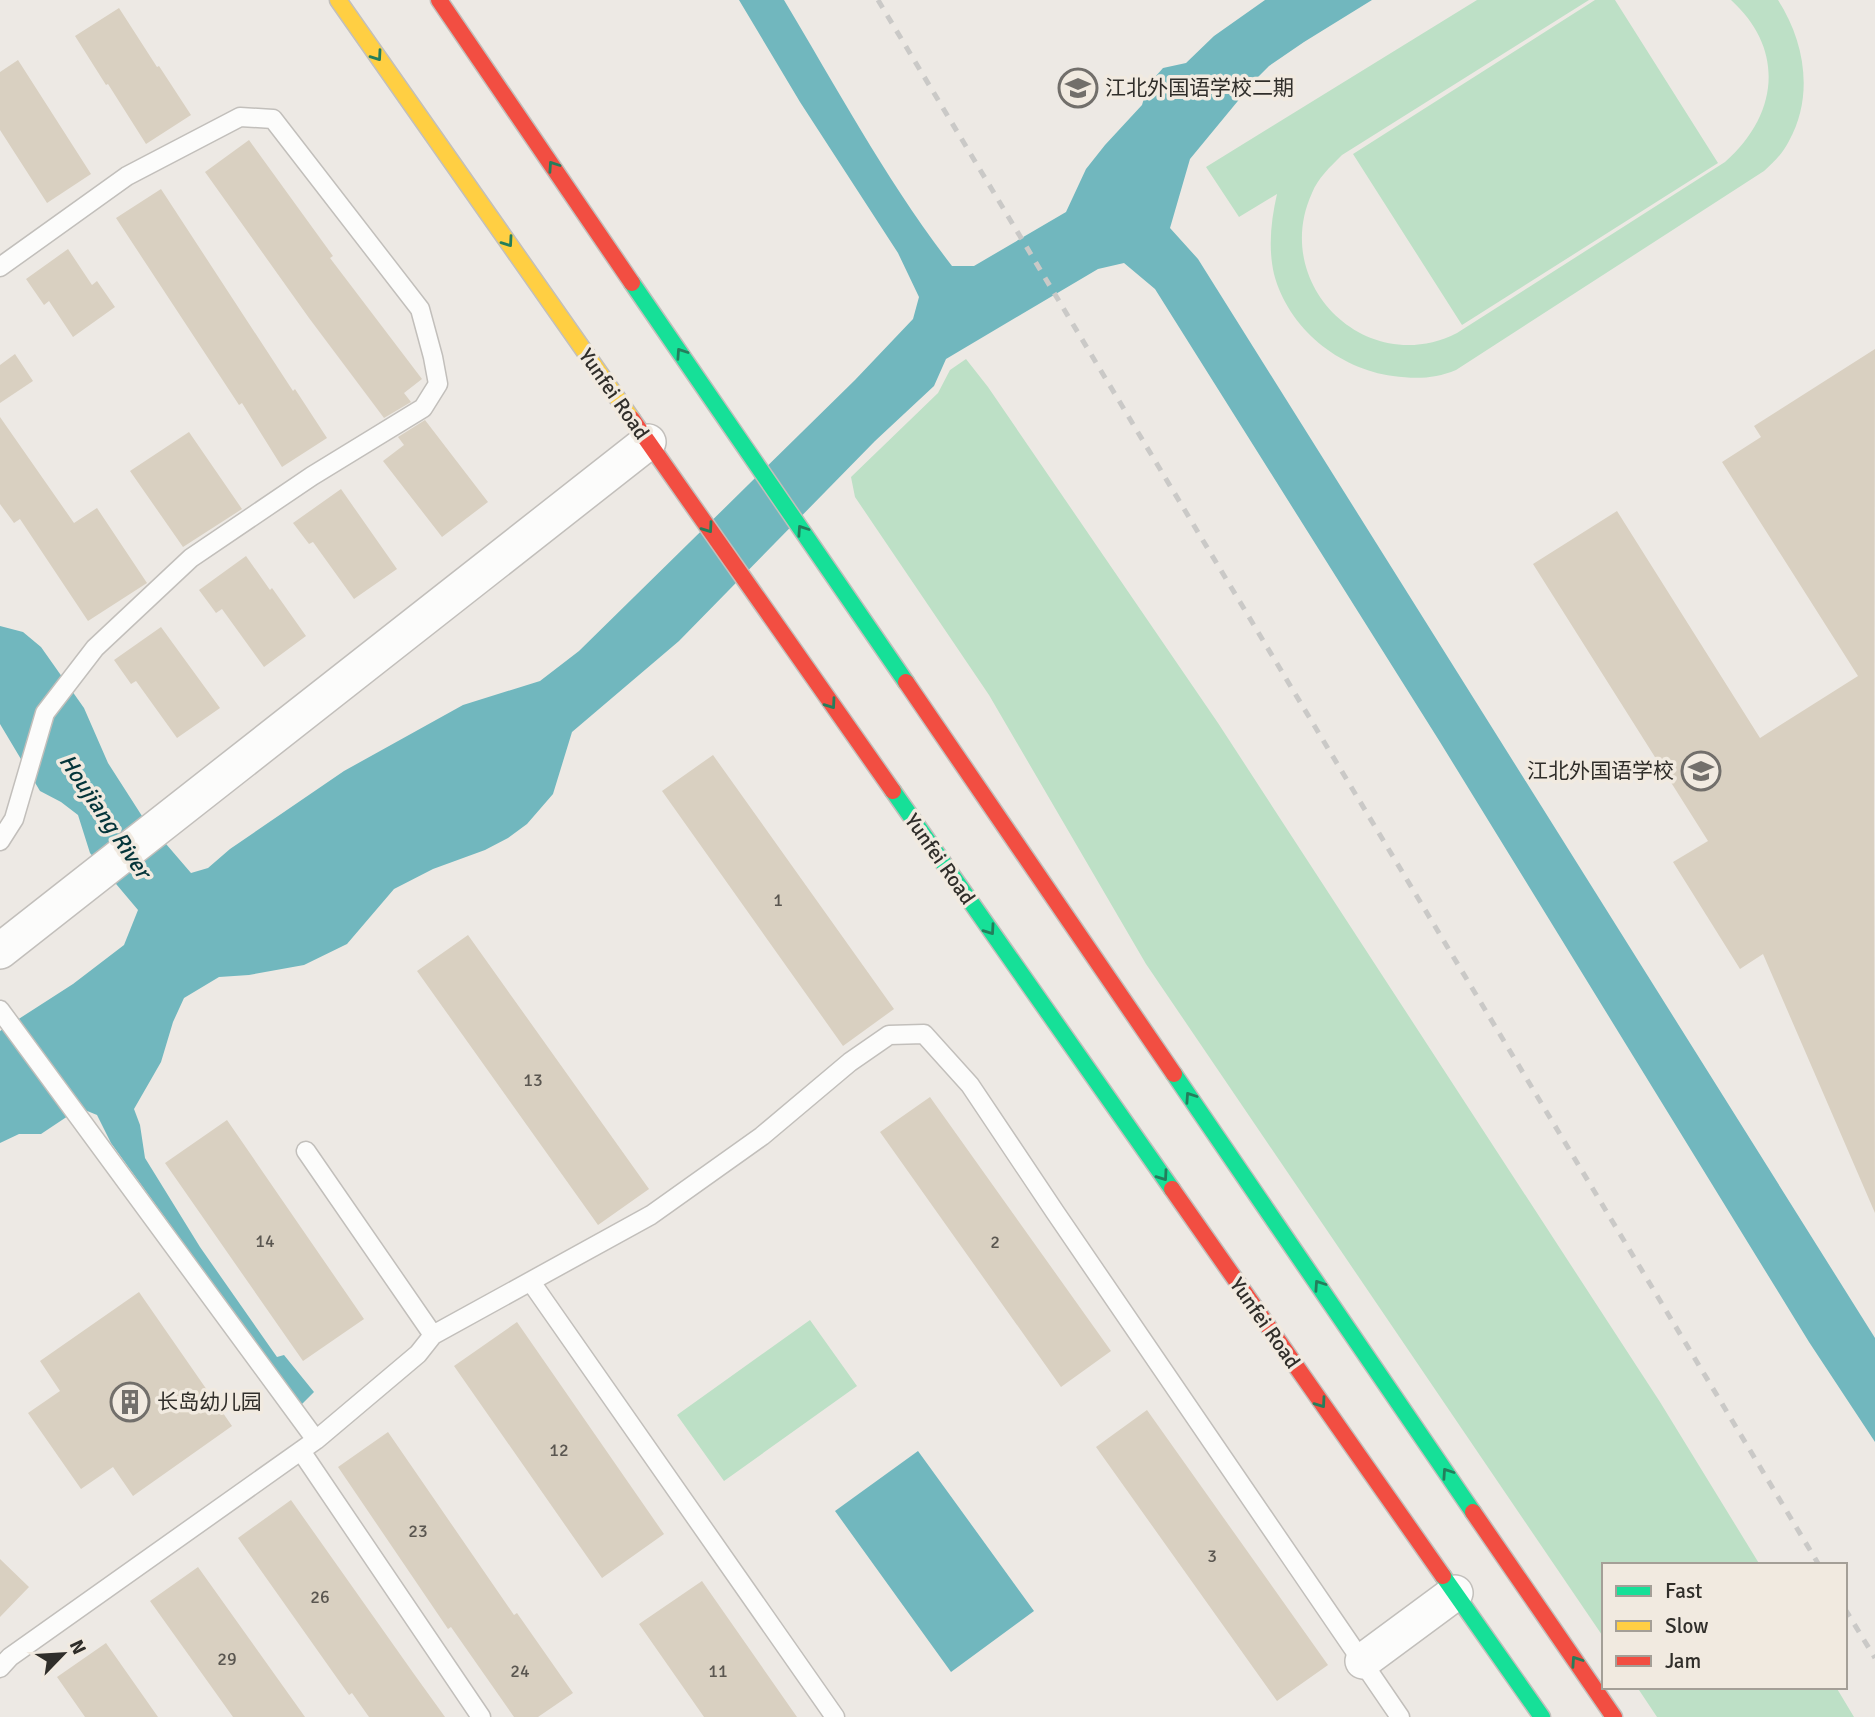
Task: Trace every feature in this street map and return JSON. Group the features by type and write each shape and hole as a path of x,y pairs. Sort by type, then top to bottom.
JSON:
{"main road":[{"name":"Yunfei Road","path":"338,0 1542,1717"},
{"path":"439,0 1614,1717"}],"street":[{"path":"0,951 648,442"},
{"path":"1363,1661 1455,1593"}],"lane":[{"path":"0,267 127,176 240,117 273,119 420,309 439,384 423,408 312,476 191,558 95,648 45,713 15,819 0,841"},
{"path":"5,1017 316,1440"},
{"path":"0,1668 10,1657 316,1440 418,1354 433,1335 651,1215 762,1136 850,1062 889,1035 924,1034 970,1085 1400,1717"},
{"path":"306,1151 433,1335"},
{"path":"531,1282 835,1717"},
{"path":"301,1451 481,1717"}],"green space":[{"path":"1477,0 1589,0 1342,155 1318,182 1302,227 1304,260 1316,290 1335,315 1360,333 1390,343 1423,344 1457,333 1725,162 1743,144 1756,124 1765,103 1768,82 1767,61 1761,40 1749,19 1731,0 1778,0 1787,16 1795,33 1803,69 1804,88 1797,124 1784,149 1764,171 1456,370 1433,377 1417,378 1373,372 1335,355 1318,343 1291,312 1281,294 1271,254 1277,194 1239,217 1206,167"},
{"path":"1595,0 1615,0 1718,163 1462,325 1353,154"},
{"path":"966,359 988,387 1218,723 1660,1402 1759,1563 1602,1563 1602,1635 1146,964 989,695 855,497 851,477 938,393 950,370"},
{"path":"810,1320 857,1386 724,1481 677,1415"},
{"path":"1638,1689 1837,1689 1854,1717 1657,1717"}],"water":[{"name":"Houjiang River","path":"739,0 784,0 906,202 952,266 974,266 1066,212 1086,169 1142,105 1148,85 1163,68 1186,63 1214,36 1265,0 1372,0 1304,42 1269,66 1256,79 1190,159 1170,228 1198,259 1875,1338 1875,1442 1809,1342 1440,742 1155,289 1124,263 1098,269 946,359 934,386 875,441 679,641 572,732 553,794 527,824 485,850 433,869 394,889 347,944 304,965 249,975 219,977 184,998 173,1022 161,1062 134,1109 140,1125 145,1158 200,1247 277,1357 284,1355 314,1392 301,1405 111,1143 97,1115 80,1108 41,1134 19,1134 0,1143 0,1031 73,984 124,945 138,910 90,853 78,815 40,791 0,724 0,626 23,632 41,647 84,708 108,763 142,816 191,873 208,868 230,849 344,771 463,705 540,681 579,651 855,380 913,319 919,297 898,253 800,102"},
{"path":"918,1451 1034,1611 951,1672 835,1511"}],"building":[{"path":"119,8 191,115 146,144 75,36"},
{"path":"18,60 91,174 47,203 0,130 0,72"},
{"path":"249,140 333,256 330,258 422,379 404,393 411,402 384,418 205,172"},
{"path":"161,189 293,391 295,389 327,438 282,467 242,403 239,405 116,218"},
{"path":"68,249 92,285 97,281 115,307 73,337 49,301 44,305 26,279"},
{"path":"1875,349 1875,1213 1763,954 1740,969 1673,862 1708,841 1533,564 1617,511 1760,738 1858,676 1722,462 1761,437 1754,426"},
{"path":"15,354 33,381 0,403 0,365"},
{"path":"0,417 74,523 97,508 147,583 88,621 20,519 14,523 0,504"},
{"path":"425,420 488,502 442,537 383,461 404,445 398,437"},
{"path":"189,432 242,509 183,547 130,471"},
{"path":"341,489 397,569 354,599 313,542 309,544 293,523"},
{"path":"246,556 306,636 264,667 222,609 216,613 199,590"},
{"path":"161,627 220,708 177,738 136,681 131,684 114,660"},
{"path":"713,755 894,1009 843,1046 662,791"},
{"path":"468,935 649,1189 598,1225 417,971"},
{"path":"930,1097 1111,1351 1061,1387 880,1132"},
{"path":"227,1120 364,1319 303,1361 165,1163"},
{"name":"长岛幼儿园","path":"139,1292 232,1426 133,1496 113,1467 81,1489 28,1413 60,1391 40,1361"},
{"path":"517,1322 664,1534 602,1578 454,1366"},
{"path":"1147,1410 1328,1665 1277,1701 1096,1447"},
{"path":"388,1432 514,1615 517,1613 573,1693 538,1717 514,1717 451,1627 448,1629 338,1467"},
{"path":"291,1500 445,1717 369,1717 352,1693 349,1695 238,1538"},
{"path":"0,1559 29,1587 0,1617"},
{"path":"198,1567 305,1717 233,1717 150,1601"},
{"path":"702,1581 797,1717 704,1717 639,1624"},
{"path":"106,1643 158,1717 85,1717 57,1677"}],"railway":[{"path":"878,0 1818,1563"},
{"path":"1847,1612 1875,1658"}],"traffic: fast":[{"path":"632,283 906,682"},
{"path":"893,791 1172,1189"},
{"path":"1174,1074 1473,1512"},
{"path":"1443,1576 1542,1717"}],"traffic: slow":[{"path":"338,0 632,419"}],"traffic: jam":[{"path":"439,0 632,283"},
{"path":"632,419 893,791"},
{"path":"906,682 1174,1074"},
{"path":"1172,1189 1443,1576"},
{"path":"1473,1512 1614,1717"}],"place":[{"name":"江北外国语学校二期","path":"1078,88"},
{"name":"江北外国语学校","path":"1701,771"},
{"name":"长岛幼儿园","path":"130,1402"}]}
